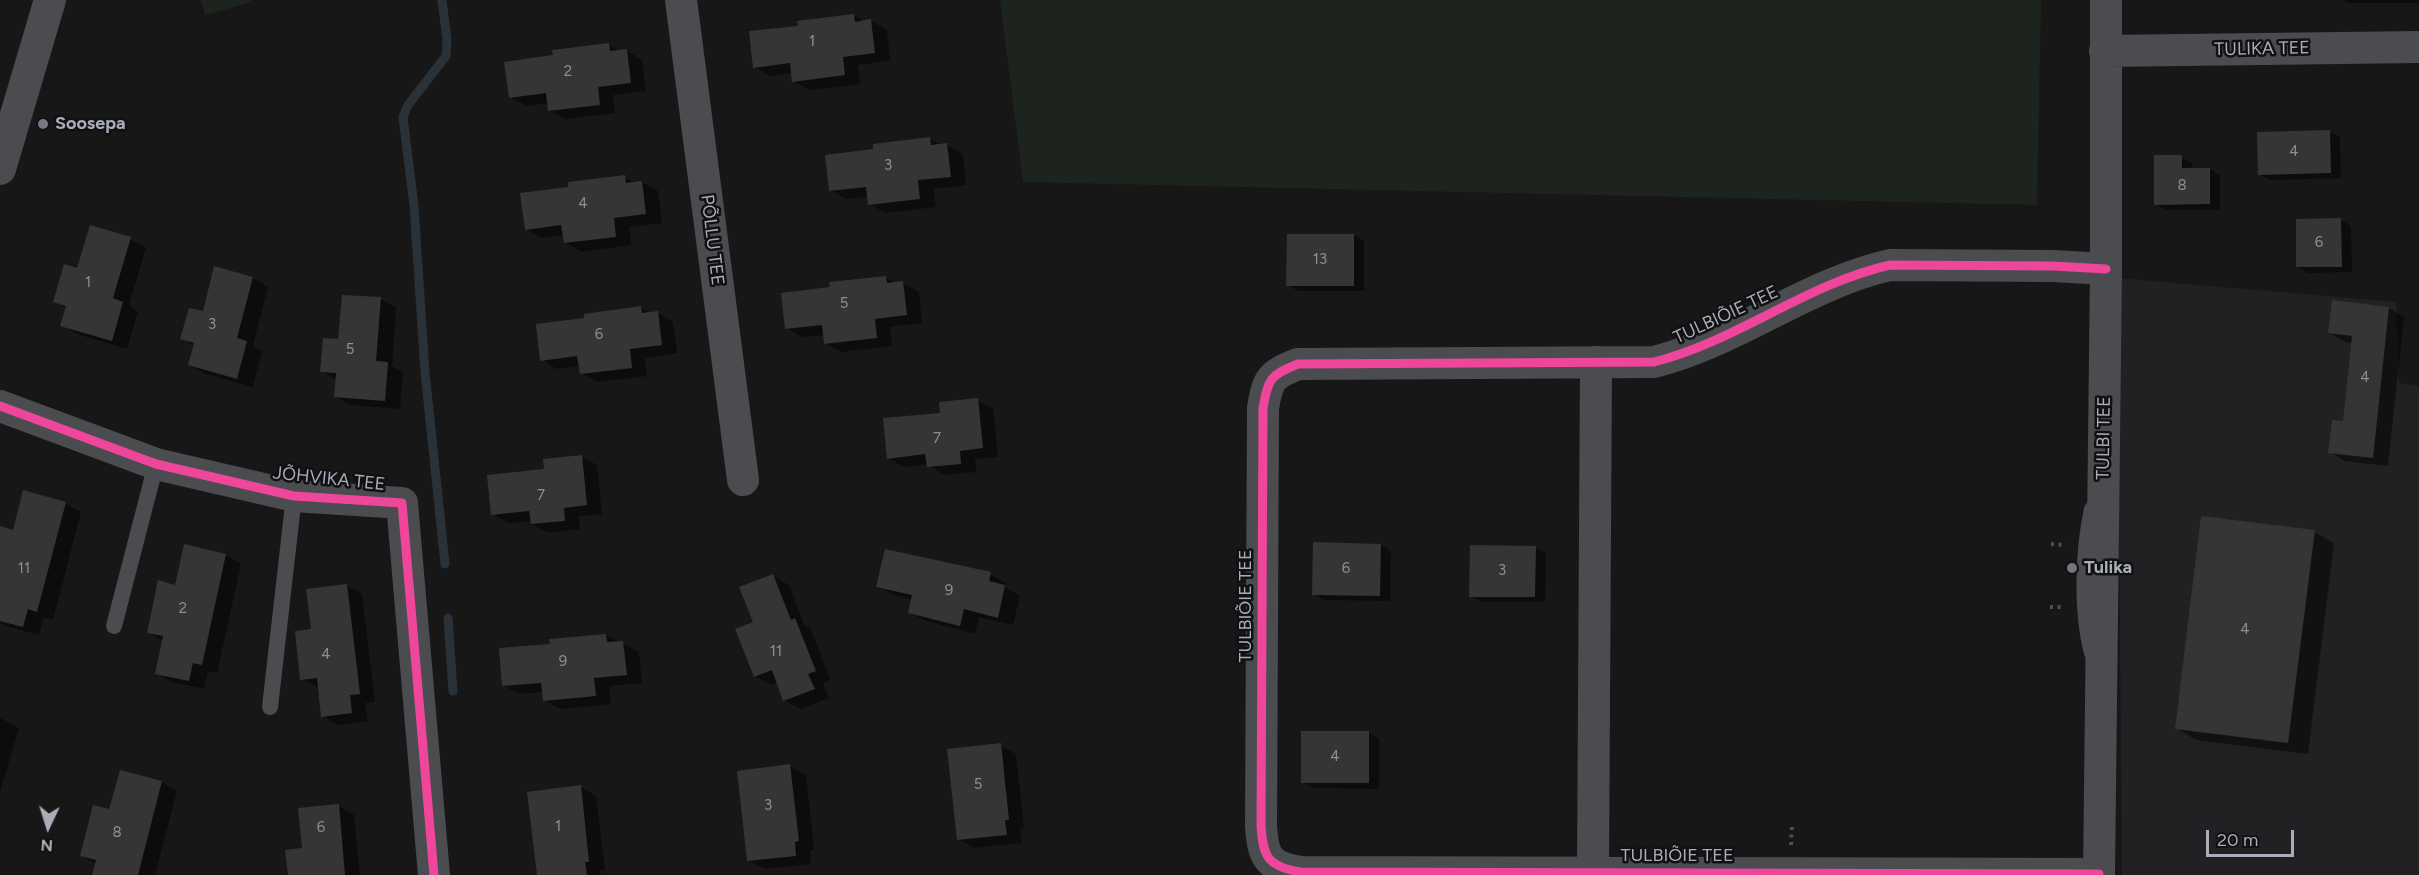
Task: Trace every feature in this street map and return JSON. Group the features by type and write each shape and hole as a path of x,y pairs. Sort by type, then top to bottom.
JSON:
{"street":[{"path":"0,170 50,0"},
{"name":"PÕLLU TEE","path":"681,0 742,480"},
{"name":"TULBI TEE","path":"2099,875 2106,269 2106,0"},
{"name":"TULIKA TEE","path":"2105,51 2419,47"},
{"name":"TULBIÕIE TEE","path":"2099,875 1301,872 1285,869 1266,855 1261,825 1263,408 1267,384 1280,371 1298,364 1654,362 1682,355 1830,283 1868,270 1890,266 2054,266 2106,269"},
{"path":"1596,362 1601,873"},
{"name":"JÕHVIKA TEE","path":"0,406 156,464 294,496 402,503 434,875"}],"lane":[{"path":"114,626 156,464"},
{"path":"270,707 294,496"}],"shaded area":[{"path":"201,0 251,0 252,2 205,15"},
{"path":"1000,0 2041,0 2037,205 1023,182"},
{"path":"2117,278 2396,302 2399,383 2419,386 2419,875 2122,875"}],"building":[{"path":"854,14 855,22 871,19 875,53 843,57 845,75 792,82 790,63 753,68 749,31 798,26 797,21"},
{"path":"609,43 610,51 627,49 631,83 598,87 600,105 548,111 546,93 509,98 504,62 553,55 552,50"},
{"path":"2330,130 2331,173 2258,175 2257,132"},
{"path":"930,137 931,145 947,143 951,177 918,180 920,199 868,205 866,187 829,191 825,155 873,149 873,144"},
{"path":"2154,155 2182,155 2182,168 2210,168 2210,204 2154,205"},
{"path":"625,175 626,183 642,181 646,214 614,218 616,237 564,243 561,225 525,230 520,193 568,187 568,182"},
{"path":"2341,218 2342,267 2296,267 2296,219"},
{"path":"90,225 131,237 113,298 123,302 112,341 60,326 66,306 53,302 64,264 77,268"},
{"path":"1287,234 1354,234 1354,286 1286,286"},
{"path":"214,266 253,277 237,338 247,341 237,379 188,365 194,343 180,339 189,308 203,311"},
{"path":"886,276 887,283 903,281 907,315 875,319 877,338 824,344 822,325 785,329 781,293 830,287 829,282"},
{"path":"342,295 381,297 376,361 388,362 385,401 334,397 336,373 320,372 323,338 338,339"},
{"path":"2332,300 2389,307 2373,458 2328,453 2332,420 2343,421 2352,336 2328,333"},
{"path":"641,306 642,313 658,311 662,345 630,349 632,368 580,374 577,356 540,361 536,324 584,318 584,314"},
{"path":"978,398 983,448 960,451 961,464 927,467 925,454 887,459 883,418 940,413 939,402"},
{"path":"582,455 587,505 564,508 565,521 531,524 529,511 491,515 487,475 544,469 543,459"},
{"path":"23,490 66,502 37,612 28,609 23,627 0,621 0,526 13,530"},
{"path":"2201,516 2315,530 2288,743 2175,729"},
{"path":"1313,542 1381,544 1380,596 1312,595"},
{"path":"184,544 226,554 202,665 193,663 189,681 155,674 163,636 147,633 158,580 175,585"},
{"path":"1470,545 1536,546 1535,597 1469,597"},
{"path":"885,549 991,572 989,581 1005,585 998,618 964,609 960,626 908,613 912,595 876,587"},
{"path":"773,574 791,620 795,618 816,671 808,674 815,689 783,701 772,670 754,677 735,629 753,622 739,587"},
{"path":"347,584 360,694 350,695 352,713 321,717 317,678 300,680 295,631 311,629 306,589"},
{"path":"606,634 607,642 623,641 627,675 594,678 596,696 543,701 541,683 502,686 499,648 550,644 549,639"},
{"path":"1301,731 1369,731 1369,783 1301,783"},
{"path":"1001,743 1009,820 1005,820 1007,835 957,840 947,749"},
{"path":"790,764 799,841 795,842 796,856 747,861 737,771"},
{"path":"120,770 162,781 138,875 92,875 96,860 80,856 93,805 109,809"},
{"path":"581,785 589,862 585,862 587,875 537,875 527,792"},
{"path":"339,804 345,875 288,875 285,850 302,848 298,808"}],"waterway":[{"path":"442,0 447,40 446,56 408,105 403,117 414,206 425,372 445,564"},
{"path":"448,618 453,691"}],"cycle path":[{"path":"2099,874 1301,872 1281,867 1269,859 1266,853 1261,826 1263,408 1272,379 1281,371 1298,364 1654,362 1714,341 1829,285 1890,265 2053,266 2106,269"},
{"path":"0,406 156,464 294,496 402,503 434,875"}],"place":[{"name":"Soosepa","path":"43,124"},
{"name":"Tulika","path":"2072,568"}]}
